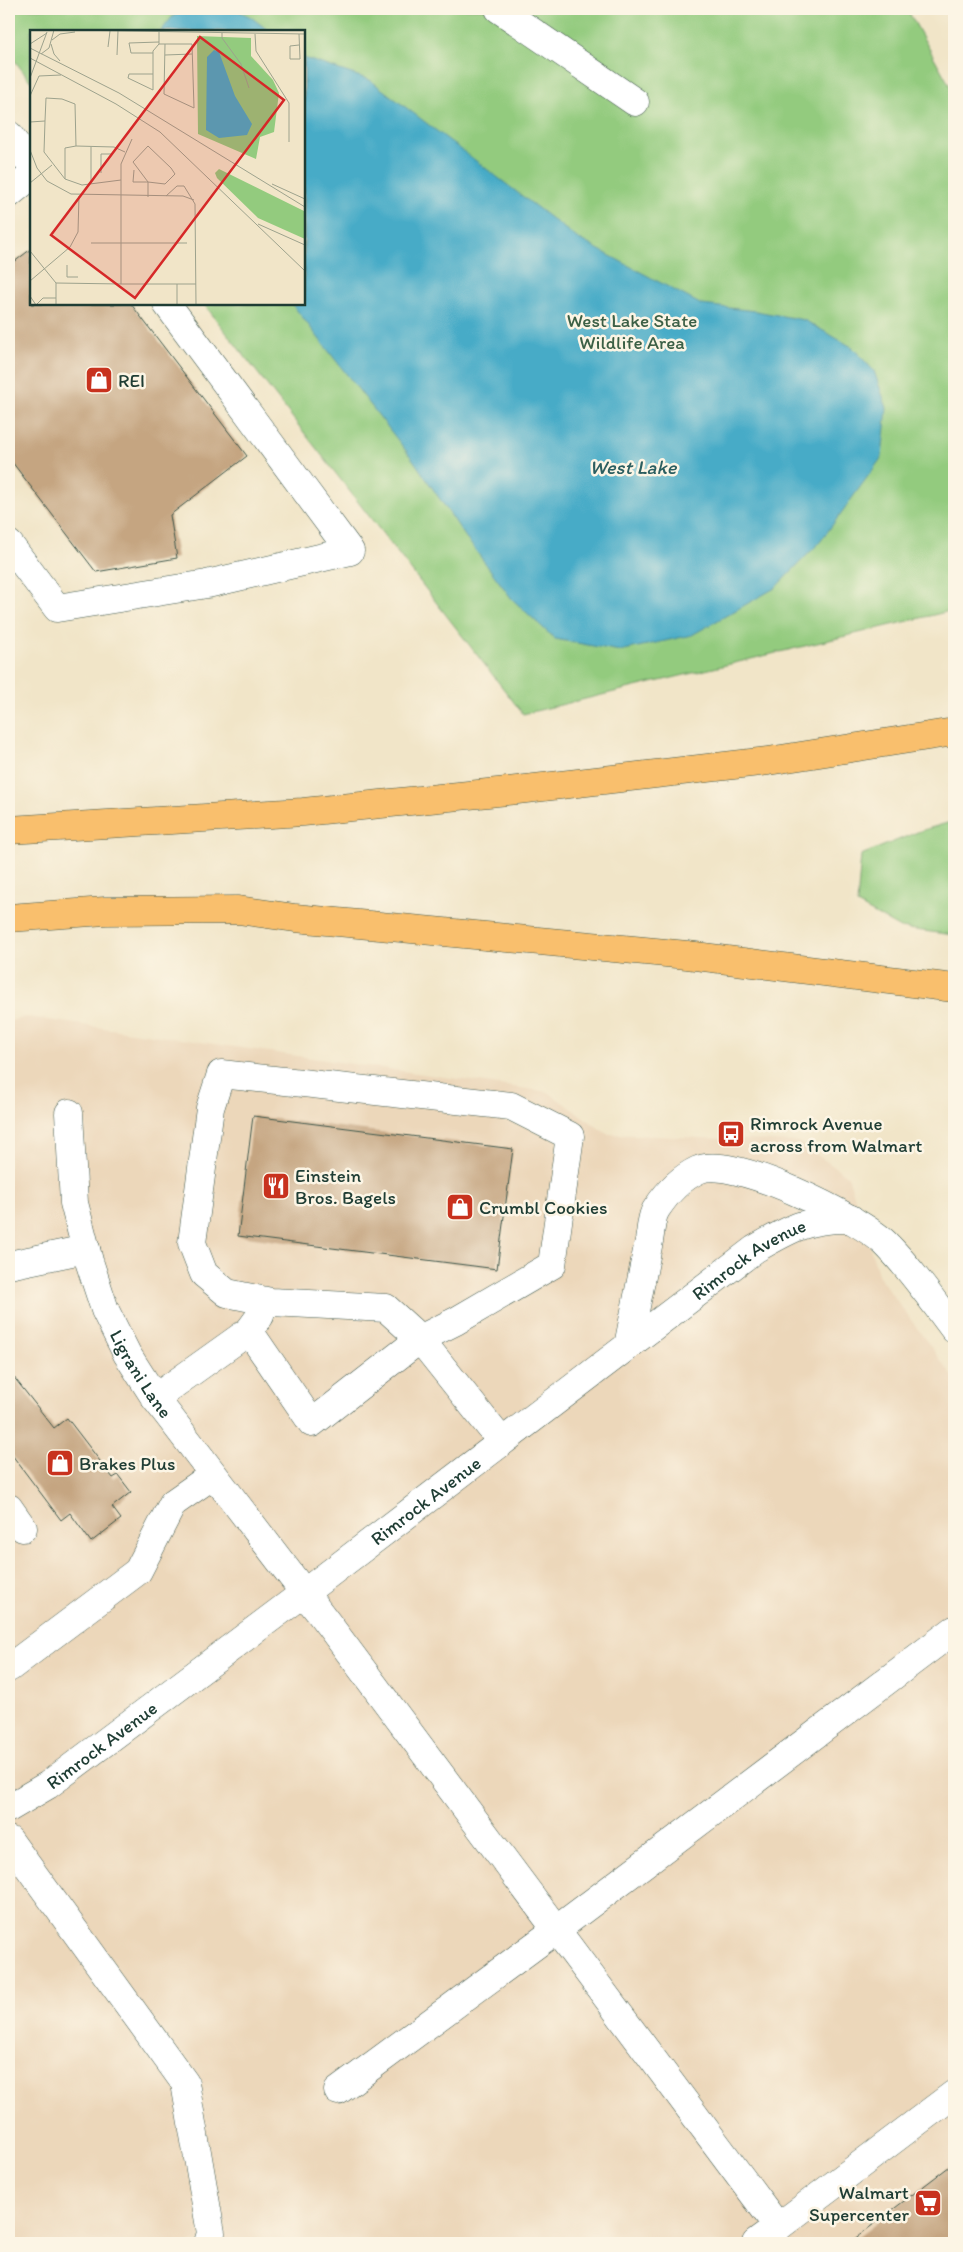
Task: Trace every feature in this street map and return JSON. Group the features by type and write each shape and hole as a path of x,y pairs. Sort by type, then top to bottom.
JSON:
{"highway":[{"path":"9,830 303,812 458,796 768,761 954,732"},
{"path":"9,918 105,911 238,910 295,918 687,955 954,988"}],"street":[{"path":"499,9 635,102"},
{"path":"9,135 30,164"},
{"path":"9,194 30,177"},
{"path":"9,544 57,608 207,584 350,551 168,305"},
{"path":"249,1331 312,1424 420,1339 456,1321 552,1264 570,1136 511,1106 221,1074 210,1108 192,1243 204,1274 228,1293 271,1302 386,1308 420,1339 502,1442"},
{"name":"Ligrani Lane","path":"69,1113 74,1203 86,1249 105,1310 127,1354 155,1398 304,1593 778,2227"},
{"path":"628,1346 655,1210 676,1185 699,1169 718,1168 744,1172 767,1179 851,1219 884,1242 916,1278 954,1329"},
{"name":"Rimrock Avenue","path":"9,1808 48,1785 304,1593 755,1248 792,1228 825,1219 851,1219"},
{"path":"9,1265 86,1249"},
{"path":"155,1398 249,1331 271,1302"},
{"path":"10,1662 138,1571 173,1504 213,1475"},
{"path":"338,2091 556,1930 954,1630"},
{"path":"9,1840 185,2083 211,2232 208,2243"},
{"path":"756,2243 954,2094"}],"shaded area":[{"path":"27,1017 548,1092 607,1134 798,1142 848,1176 879,1277 954,1378 954,2243 9,2243 9,1021"}],"green space":[{"name":"West Lake State Wildlife Area","path":"9,9 907,9 954,93 954,610 523,714 205,305 305,305 305,30 30,30 30,81 9,53"},
{"path":"954,821 954,935 900,928 857,904 861,855 920,831"}],"water":[{"path":"188,9 235,9 251,17 268,30 162,30 173,16"},
{"name":"West Lake","path":"305,58 370,80 577,238 702,305 756,311 804,320 852,347 874,371 887,408 882,457 820,542 775,588 692,635 620,651 555,639 512,599 467,539 414,461 293,305 305,305"}],"building":[{"name":"REI","path":"30,250 30,305 132,305 247,456 170,515 177,558 96,572 9,458 9,266"},
{"path":"253,1116 513,1149 497,1269 238,1236"},
{"name":"Brakes Plus","path":"9,1371 54,1428 67,1418 113,1478 118,1475 131,1492 112,1507 121,1519 91,1542 70,1513 61,1520 9,1451"},
{"name":"Walmart Supercenter","path":"954,2163 954,2243 849,2243"}],"place":[{"name":"REI","path":"99,380"},
{"name":"Rimrock Avenue across from Walmart","path":"731,1134"},
{"name":"Einstein Bros. Bagels","path":"276,1186"},
{"name":"Crumbl Cookies","path":"460,1207"},
{"name":"Brakes Plus","path":"60,1463"},
{"name":"Walmart Supercenter","path":"928,2203"}]}
